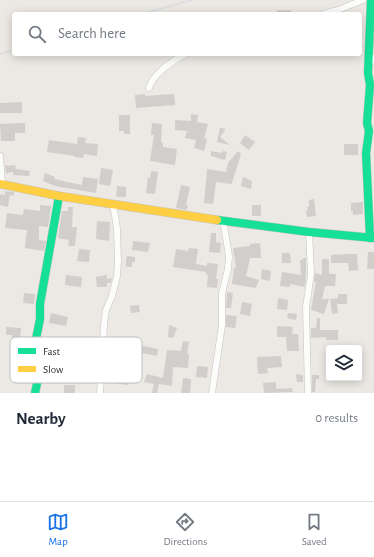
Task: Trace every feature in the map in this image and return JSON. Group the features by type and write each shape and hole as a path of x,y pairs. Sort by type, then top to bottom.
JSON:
{"street":[{"path":"330,12 363,0"},
{"path":"0,156 1,184 60,196 222,220 309,232 372,238 366,157 369,131 367,123 370,85 368,73 371,61 370,0"},
{"path":"149,88 151,82 170,63 182,56"},
{"path":"36,337 40,319 40,304 60,196"},
{"path":"103,337 106,310 114,289 118,261 117,228 113,204"},
{"path":"212,393 222,325 222,293 228,269 229,256 222,220"},
{"path":"308,393 306,307 311,274 309,232"},
{"path":"35,393 37,383"},
{"path":"100,393 101,383"}],"building":[{"path":"277,10 291,10 291,12 277,12"},
{"path":"145,94 145,96 174,94 175,105 136,108 135,95"},
{"path":"22,102 22,113 0,113 0,103"},
{"path":"191,114 198,115 197,122 208,124 204,138 207,139 204,151 194,148 196,140 185,138 187,131 175,130 175,120 191,121"},
{"path":"119,115 130,115 130,134 124,134 124,131 119,131"},
{"path":"25,123 25,133 15,133 15,141 1,141 0,124"},
{"path":"152,123 162,124 161,142 163,143 163,147 177,149 175,165 150,161 154,135 151,135"},
{"path":"220,128 226,129 220,137 230,145 217,142"},
{"path":"245,135 255,142 249,150 240,143"},
{"path":"78,137 86,138 85,143 98,144 97,156 84,154 83,158 47,152 49,140 77,144"},
{"path":"344,144 358,144 358,155 344,155"},
{"path":"211,151 222,153 223,151 227,152 225,160 211,156"},
{"path":"238,151 241,154 232,183 216,182 213,204 204,203 207,169 226,172 228,163"},
{"path":"5,165 15,165 16,169 30,171 29,176 13,175 13,172 6,173"},
{"path":"101,168 113,170 110,186 99,184"},
{"path":"151,171 158,172 155,194 146,193 148,177 150,178"},
{"path":"45,173 55,177 54,179 82,185 83,177 98,179 96,193 55,186 43,181"},
{"path":"243,177 252,181 251,189 241,186"},
{"path":"181,185 190,187 186,205 188,205 187,210 176,208"},
{"path":"117,186 126,187 126,197 116,197"},
{"path":"5,191 14,192 14,196 10,195 8,207 0,205 0,194 5,195"},
{"path":"314,199 316,216 307,217 306,211 308,211 307,207 309,207 309,200"},
{"path":"363,202 363,214 353,215 353,211 351,211 351,203"},
{"path":"40,205 51,206 48,227 39,226 39,240 46,241 44,251 25,248 27,230 5,228 7,213 23,215 24,209 40,211"},
{"path":"252,205 261,205 261,216 252,216"},
{"path":"68,207 73,207 72,227 77,227 75,246 68,246 69,240 58,238 62,211 68,211"},
{"path":"97,221 110,222 109,241 96,239"},
{"path":"211,233 216,233 216,242 221,243 220,253 209,252"},
{"path":"133,241 150,243 148,252 132,250"},
{"path":"260,243 261,258 250,258 246,276 259,280 256,288 232,284 234,268 236,268 233,248"},
{"path":"189,248 198,249 196,264 207,266 207,263 218,264 216,279 218,279 217,288 207,287 208,275 206,275 206,272 173,267 176,249 188,251"},
{"path":"79,249 90,250 89,262 77,261"},
{"path":"368,252 374,252 374,269 367,269"},
{"path":"282,253 290,253 291,263 282,263"},
{"path":"357,254 358,270 349,271 348,263 331,263 331,255"},
{"path":"127,256 135,257 135,262 132,262 132,267 126,267"},
{"path":"303,258 306,258 305,287 290,284 290,287 280,286 282,272 301,275 300,260 303,260"},
{"path":"322,259 329,259 329,274 336,274 335,286 325,286 322,299 329,299 324,314 311,310 316,282 314,281 315,273 322,275"},
{"path":"262,269 271,271 270,281 261,279"},
{"path":"66,275 82,277 81,287 65,285"},
{"path":"107,275 107,279 112,278 111,283 107,283 107,287 97,287 96,277"},
{"path":"227,292 233,293 231,308 226,308"},
{"path":"24,293 35,294 34,304 23,303"},
{"path":"338,294 347,294 347,304 337,304 338,313 332,314 330,299 338,298"},
{"path":"278,298 288,300 287,310 277,309"},
{"path":"242,302 252,304 250,316 240,314"},
{"path":"139,305 140,312 131,313 130,306"},
{"path":"51,313 68,317 66,326 49,323"},
{"path":"288,313 297,314 296,320 287,318"},
{"path":"226,315 237,316 235,328 226,327"},
{"path":"317,318 320,318 320,330 338,330 338,340 326,340 326,337 311,338 311,328 316,328"},
{"path":"169,325 177,328 173,338 168,337"},
{"path":"277,326 293,327 292,334 298,334 299,351 287,351 286,337 277,337"},
{"path":"6,327 21,328 20,337 6,335"},
{"path":"183,341 189,342 187,354 189,354 188,368 173,367 172,386 159,384 157,393 152,393 154,384 144,382 147,374 163,378 167,350 181,351"},
{"path":"142,346 158,349 157,356 142,353"},
{"path":"281,356 282,367 267,368 268,373 258,374 257,357"},
{"path":"197,366 208,367 207,378 196,377"},
{"path":"296,374 303,375 303,382 297,382"},
{"path":"312,375 319,375 319,379 316,379 315,392 312,392"},
{"path":"183,378 191,379 190,393 181,393"},
{"path":"276,382 276,389 292,388 293,392 264,393 263,383"},
{"path":"112,383 128,383 128,385"},
{"path":"64,385 75,385 75,393 64,393"}],"railway":[{"path":"149,12 192,0"},
{"path":"0,54 12,51"}],"traffic: fast":[{"path":"370,238 366,153 369,131 367,123 370,85 368,73 371,0"},
{"path":"36,337 40,319 40,304 59,196"},
{"path":"217,220 309,232 374,238"},
{"path":"35,393 37,383"}],"traffic: slow":[{"path":"0,184 59,196 217,220"}]}
